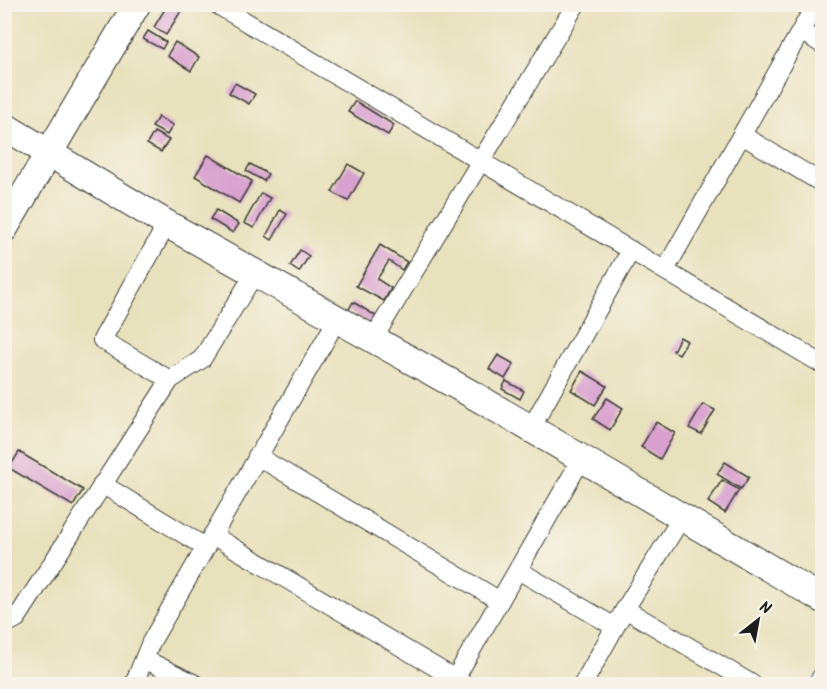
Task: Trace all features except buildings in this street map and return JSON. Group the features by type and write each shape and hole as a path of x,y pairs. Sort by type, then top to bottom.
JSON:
{"street":[{"path":"4,229 137,4"},
{"path":"216,4 822,364"},
{"path":"373,339 576,4"},
{"path":"665,270 816,4"},
{"path":"801,31 822,44"},
{"path":"4,126 167,224 531,428 822,599"},
{"path":"742,135 822,183"},
{"path":"167,224 102,340 170,380"},
{"path":"531,428 631,250"},
{"path":"4,625 17,618 170,380 202,359 255,273"},
{"path":"134,684 151,642 338,318"},
{"path":"257,456 500,600"},
{"path":"102,484 209,541 457,683 500,600 582,458"},
{"path":"583,684 625,609 682,517"},
{"path":"518,570 615,627"},
{"path":"625,609 752,684"},
{"path":"144,658 195,684"},
{"path":"817,684 822,676"}]}
